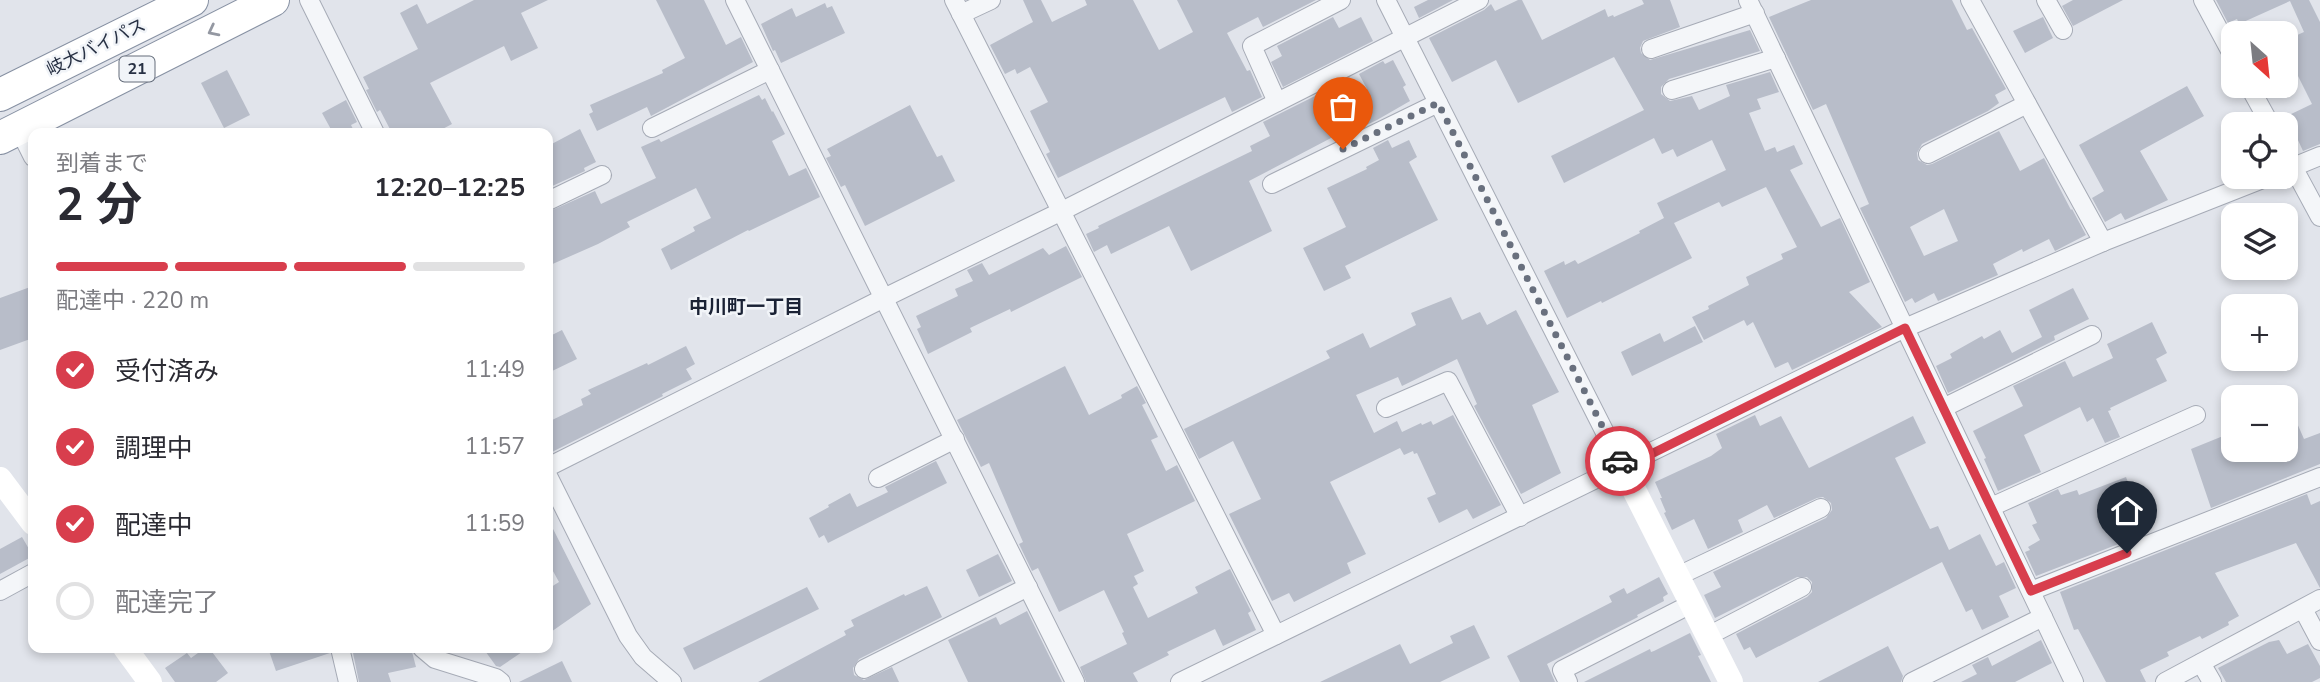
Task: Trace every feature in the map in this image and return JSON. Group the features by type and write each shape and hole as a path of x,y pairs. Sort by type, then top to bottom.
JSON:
{"highway":[{"name":"岐大バイパス","path":"1,92 192,0"},
{"name":"21","path":"9,133 274,0"}],"street":[{"path":"309,0 372,128"},
{"path":"735,0 1075,682"},
{"path":"990,0 957,7 1276,635"},
{"path":"1277,102 1252,46 1341,0"},
{"path":"1386,0 1731,682"},
{"path":"553,464 1479,0"},
{"path":"1970,0 2103,242"},
{"path":"2046,0 2063,30"},
{"path":"2203,0 2221,34"},
{"path":"1651,49 1750,3 2074,682"},
{"path":"1672,90 1776,58"},
{"path":"652,128 770,70"},
{"path":"1272,184 1438,103"},
{"path":"1928,154 2027,104"},
{"path":"9,133 28,153"},
{"path":"2298,162 2320,156"},
{"path":"553,199 601,175"},
{"path":"2298,181 2320,218"},
{"path":"1180,682 1905,328 2103,242 2238,189"},
{"path":"1943,408 2092,335"},
{"path":"1386,408 1448,380 1520,517"},
{"path":"1991,507 2196,415"},
{"path":"878,478 955,439"},
{"path":"2031,591 2320,477"},
{"path":"0,479 28,516"},
{"path":"553,486 628,636 643,657 671,682"},
{"path":"1678,576 1821,508"},
{"path":"0,591 28,576"},
{"path":"864,669 1028,587"},
{"path":"1708,636 1802,587"},
{"path":"2165,682 2320,599"},
{"path":"1568,682 1562,670 1692,604"},
{"path":"2302,608 2320,641"},
{"path":"1912,682 2043,617"},
{"path":"129,653 150,682"},
{"path":"341,653 348,682"},
{"path":"428,653 435,659 496,678 500,682"},
{"path":"2201,663 2212,682"}],"building":[{"path":"474,0 548,0 521,13 538,48 511,61 504,46 430,83 452,124 444,128 389,128 380,110 377,112 363,77 418,49 400,13 417,4 427,24"},
{"path":"656,0 704,0 726,45 741,37 753,62 651,116 647,107 597,131 589,114 593,112 590,105 663,73 662,70 685,58"},
{"path":"1023,0 1041,0 1052,22 1087,5 1085,0 1133,0 1159,50 1193,32 1177,0 1316,0 1263,27 1258,17 1227,33 1247,71 1250,70 1262,97 1232,112 1225,97 1058,178 1046,154 1050,152 1030,111 1048,102 1030,67 1017,74 1015,69 1005,74 990,45 1033,22"},
{"path":"1428,0 1453,0 1419,18 1414,7"},
{"path":"1522,0 1542,40 1605,9 1608,17 1614,17 1644,4 1642,0 1670,0 1680,27 1643,41 1641,53 1650,60 1750,30 1760,51 1669,79 1661,87 1661,94 1670,101 1692,96 1699,110 1730,96 1726,85 1770,72 1779,92 1757,99 1761,109 1749,113 1765,151 1775,147 1777,152 1794,145 1803,164 1790,170 1821,227 1840,218 1870,282 1849,292 1882,327 1792,370 1788,362 1775,368 1753,322 1747,326 1744,320 1704,340 1692,317 1749,285 1746,277 1783,259 1781,254 1797,247 1766,187 1722,207 1719,202 1674,223 1692,258 1567,318 1544,271 1564,261 1565,265 1575,260 1578,264 1640,233 1639,231 1664,218 1657,203 1726,170 1712,140 1677,157 1673,149 1662,154 1654,138 1564,183 1551,156 1644,110 1614,57 1518,103 1496,60 1452,82 1429,38 1491,4 1495,11"},
{"path":"1811,0 1952,0 1967,30 1972,28 2006,89 1995,95 1999,103 1988,111 1922,144 1917,153 1918,160 1927,165 1932,164 1999,131 2020,171 2044,158 2086,235 2055,251 2049,239 2023,252 2022,249 1993,264 1998,275 1938,301 1934,293 1915,303 1912,298 1905,302 1860,208 1869,204 1826,104 1813,110 1769,17","holes":["1944,209 1958,241 1924,256 1910,227"]},
{"path":"2073,0 2123,0 2073,26 2062,6"},
{"path":"2216,0 2309,0 2320,22 2320,144 2303,151 2298,140 2298,112 2295,112 2312,104 2298,76 2298,35 2304,32 2290,1 2246,21 2227,21"},
{"path":"825,3 827,8 832,6 845,33 781,63 761,24 792,8 796,17"},
{"path":"1333,17 1339,28 1361,17 1373,41 1283,87 1271,62 1282,56 1277,46"},
{"path":"2043,17 2053,38 2025,53 2013,31"},
{"path":"1393,60 1406,85 1403,87 1410,101 1362,127 1352,127 1249,181 1272,231 1191,271 1169,226 1111,254 1107,245 1094,252 1086,234 1099,228 1098,226 1252,151 1250,146 1270,136 1263,122 1329,89 1337,104 1367,89 1359,74 1383,61 1385,64"},
{"path":"227,70 250,115 224,128 201,83"},
{"path":"2187,86 2204,116 2140,151 2168,200 2125,220 2121,213 2105,222 2092,198 2104,191 2079,145"},
{"path":"759,95 762,100 765,98 785,134 772,141 789,176 806,168 820,197 671,270 661,249 695,231 693,227 711,218 696,188 627,222 630,227 598,244 553,264 553,210 595,191 601,204 656,178 641,147 659,139 661,142"},
{"path":"346,100 357,122 351,125 352,128 330,128 322,113"},
{"path":"910,105 937,157 942,155 955,181 865,226 845,185 841,187 826,158 831,156 827,149"},
{"path":"580,129 596,162 584,168 585,171 553,186 553,143"},
{"path":"1388,140 1392,148 1409,140 1417,157 1409,162 1438,220 1345,266 1351,278 1324,291 1303,248 1346,227 1327,188 1367,169 1366,167 1379,160 1373,148"},
{"path":"1066,246 1082,277 1011,312 1010,309 970,328 972,332 928,354 917,329 921,327 916,316 958,296 955,289 973,281 967,270 982,263 989,275 1043,248 1049,255"},
{"path":"28,288 28,340 0,350 0,298"},
{"path":"2073,288 2089,319 2054,336 2055,340 1948,393 1936,366 1952,358 1950,354 1982,336 1984,339 2000,330 2012,353 2042,337 2029,310"},
{"path":"1451,297 1462,320 1480,312 1487,325 1516,310 1559,392 1532,405 1561,473 1521,494 1474,406 1477,404 1457,359 1402,386 1398,377 1356,395 1374,433 1397,421 1402,432 1421,423 1422,425 1431,421 1433,425 1453,415 1501,505 1473,519 1467,509 1439,523 1427,498 1436,494 1417,453 1414,454 1413,451 1404,455 1400,448 1330,482 1366,554 1347,563 1351,573 1294,602 1289,593 1272,601 1229,514 1261,499 1233,441 1199,459 1184,429 1330,358 1326,351 1363,333 1370,348 1416,325 1411,313"},
{"path":"2152,322 2167,353 2156,359 2167,381 2110,408 2108,411 2120,437 2105,443 2093,418 2087,422 2080,407 2024,435 2041,472 1998,491 1973,431 2023,406 2013,386 2065,361 2073,377 2113,358 2107,344"},
{"path":"1695,326 1703,342 1632,376 1621,352 1660,333 1664,342"},
{"path":"562,330 577,359 553,371 553,334"},
{"path":"686,346 695,364 686,369 692,379 553,451 553,420 583,405 581,399 591,394 588,390 647,363 648,365"},
{"path":"1065,366 1089,415 1122,398 1121,395 1137,386 1146,403 1142,405 1158,437 1151,440 1166,471 1177,465 1195,501 1127,534 1144,571 1134,576 1138,584 1133,587 1148,618 1198,593 1195,587 1230,569 1251,611 1248,613 1256,630 1223,646 1215,629 1167,652 1169,655 1133,673 1138,682 1086,682 1080,667 1127,644 1104,590 1059,612 1038,568 1032,571 1019,544 1023,542 989,463 981,467 957,420"},
{"path":"1755,415 1760,426 1781,416 1809,468 1913,416 1926,443 1895,458 1930,529 1938,526 1949,550 1980,534 1996,566 2004,562 2016,588 1999,596 2009,617 1982,630 1972,609 1966,612 1942,562 1756,658 1750,647 1744,650 1736,634 1807,597 1812,592 1812,582 1807,577 1797,577 1715,618 1704,595 1721,587 1713,572 1826,518 1832,510 1831,503 1823,497 1817,498 1774,518 1767,505 1738,520 1743,532 1708,549 1694,519 1672,530 1655,482 1711,456 1722,448 1716,434"},
{"path":"2298,425 2304,439 2320,433 2320,464 2211,508 2191,449 2221,437 2221,462 2298,462"},
{"path":"936,461 947,483 828,543 824,535 819,538 809,518 829,507 828,505 850,493 857,507 888,492 885,487"},
{"path":"2126,477 2147,533 2036,576 2025,552 2040,540 2032,525 2037,523 2028,503 2058,489 2061,495 2077,490 2079,495"},
{"path":"2307,494 2311,505 2320,501 2320,588 2296,543 2215,573 2239,616 2228,622 2229,625 2167,652 2169,656 2140,670 2146,682 2106,682 2078,629 2074,630 2060,592"},
{"path":"553,529 591,604 553,631 553,586 559,582 553,571"},
{"path":"22,537 28,547 28,559 0,574 0,549"},
{"path":"998,554 1012,581 979,597 966,570"},
{"path":"1659,577 1668,594 1663,597 1664,601 1547,664 1555,682 1520,682 1507,656 1612,602 1609,596 1624,588 1627,594"},
{"path":"927,586 942,617 859,659 853,668 854,675 864,680 892,667 899,682 758,682 846,635 844,631 854,626 851,620"},
{"path":"807,587 819,609 694,670 683,648"},
{"path":"1027,611 1062,682 968,682 948,640 996,617 1000,625"},
{"path":"1474,625 1490,658 1440,682 1320,682 1400,644 1410,664 1453,643 1450,636"},
{"path":"1690,633 1711,682 1584,682 1650,649 1651,652 1654,651"},
{"path":"2041,640 2052,663 2015,682 1961,682 1977,674 1972,665 1988,657 1992,666"},
{"path":"2279,640 2287,654 2308,644 2320,666 2320,678 2312,682 2226,682 2218,668 2269,642"},
{"path":"1888,646 1903,676 1901,682 1818,682"},
{"path":"187,653 191,658 198,653 213,653 228,673 216,682 175,682 165,668"},
{"path":"270,653 330,653 276,671"},
{"path":"353,653 412,653 416,667 388,673 391,682 359,682"},
{"path":"487,653 521,653 500,667 496,666"},
{"path":"562,661 572,682 519,682"}],"way so far":[{"path":"1343,149 1438,103 1620,461"}],"district":[{"name":"中川町一丁目","path":"746,307"}],"route":[{"path":"1620,461 1623,468 1905,328 2031,591 2127,553"}]}
